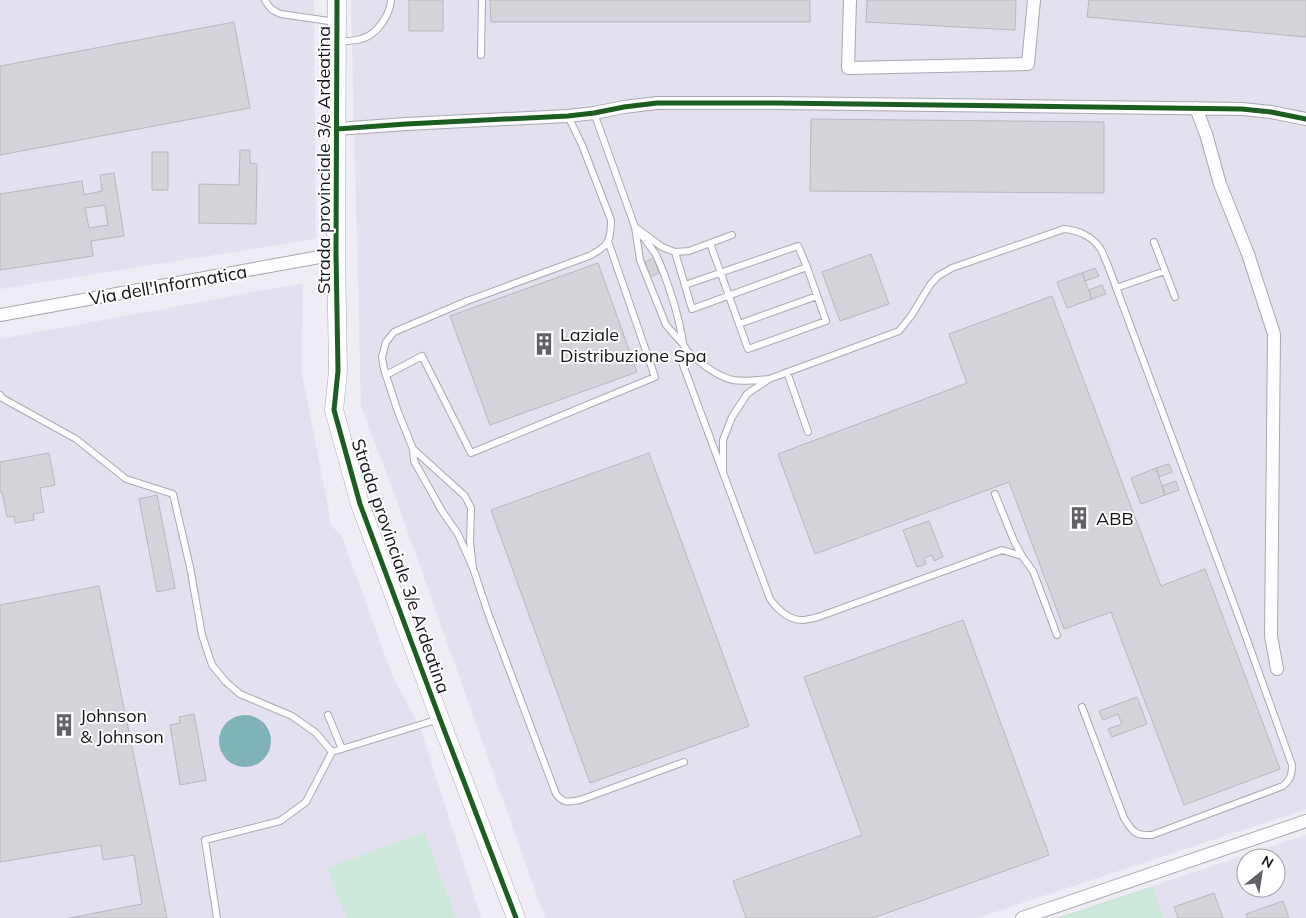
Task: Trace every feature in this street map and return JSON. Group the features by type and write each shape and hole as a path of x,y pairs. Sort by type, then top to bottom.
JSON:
{"main road":[{"name":"Strada provinciale 3/e Ardeatina","path":"337,0 336,254 338,370 334,410 360,504 516,918"}],"street":[{"path":"850,0 848,68 1028,64 1034,0"},
{"path":"337,129 594,114 624,107 665,103 1196,108 1262,110 1306,119"},
{"path":"1196,108 1206,134 1220,184 1248,254 1274,334 1271,636 1277,669"},
{"name":"Via dell'Informatica","path":"0,315 336,254"},
{"path":"1022,918 1306,821"}],"lane":[{"path":"265,0 273,11 281,14 338,23"},
{"path":"337,42 363,39 372,33 385,20 390,9 391,0"},
{"path":"481,55 482,0"},
{"path":"594,114 635,227 640,260 666,325 687,351 705,366 719,374 734,380 768,380"},
{"path":"568,116 582,145 611,220 611,232 603,249 589,256 467,301 394,332 386,342 382,357 386,376 413,450 414,461 442,511 458,534 473,568 556,794 561,800 568,802 580,800 684,762"},
{"path":"635,227 662,247 675,252 689,251 732,236"},
{"path":"635,227 655,255 668,285 682,331 683,344"},
{"path":"723,473 723,440 732,417 747,394 768,380 899,331 912,316 938,276 952,268 1064,228 1074,230 1092,239 1100,248 1116,288 1241,623 1292,765 1292,774 1283,786 1152,835 1141,835 1134,832 1124,818 1082,707"},
{"path":"386,376 422,356 471,453 655,377 608,241"},
{"path":"1154,242 1175,297"},
{"path":"685,285 721,273 798,246 826,321 748,349 721,273 710,244"},
{"path":"675,252 692,309 807,267"},
{"path":"1116,288 1165,271"},
{"path":"739,324 817,296"},
{"path":"687,351 683,365 770,599 777,609 789,617 802,620 818,617 1002,550 1014,541"},
{"path":"786,372 808,432"},
{"path":"0,395 2,398 76,439 126,479 173,494 190,567 202,634 212,664 226,682 240,694 292,716 316,733 332,752"},
{"path":"413,450 465,496 471,508 470,542 473,568"},
{"path":"995,494 1014,541 1033,571 1057,635"},
{"path":"1002,550 1022,556"},
{"path":"328,715 342,749"},
{"path":"217,918 205,840 280,821 306,802 332,752 440,719"}],"shaded area":[{"path":"0,0 314,0 316,239 0,289"},
{"path":"351,0 1306,0 1306,809 977,918 545,918 394,493 361,406"},
{"name":"Johnson & Johnson","path":"303,283 301,370 332,527 341,534 393,677 421,730 481,918 0,918 0,339"},
{"path":"1306,835 1306,918 1164,918 1153,886 1236,858 1236,898 1286,898 1286,848 1267,848"}],"green space":[{"path":"424,832 456,918 346,918 327,868"},
{"path":"1153,886 1164,918 1056,918"}],"water":[{"path":"245,715 255,717 263,723 269,731 271,741 269,751 263,759 255,765 245,767 235,765 227,759 221,751 219,741 221,731 227,723 235,717"}],"building":[{"path":"409,0 443,0 443,31 409,31"},
{"path":"490,0 810,0 810,22 491,22"},
{"path":"867,0 1016,0 1015,30 866,22"},
{"path":"1089,0 1306,0 1306,37 1087,17"},
{"path":"234,22 250,108 0,155 0,66"},
{"path":"811,119 1104,122 1104,193 810,191"},
{"path":"240,150 250,150 250,163 257,164 256,224 199,223 199,184 239,185"},
{"path":"152,152 168,152 168,190 152,190"},
{"path":"114,173 124,236 91,241 93,256 0,270 0,194 82,181 84,195 102,191 100,175","holes":["105,205 108,225 89,228 85,208"]},
{"path":"871,254 889,304 840,321 822,272"},
{"path":"654,258 659,273 650,277 645,262"},
{"name":"Laziale Distribuzione Spa","path":"598,263 637,372 490,425 450,316"},
{"path":"1095,268 1099,276 1085,281 1082,273"},
{"path":"1082,273 1092,299 1067,308 1057,282"},
{"path":"1102,285 1106,294 1092,299 1089,290"},
{"name":"ABB","path":"1052,296 1161,586 1205,569 1280,769 1184,805 1111,612 1064,629 1009,482 815,554 778,454 967,383 949,334"},
{"path":"49,453 55,485 40,488 44,512 33,514 34,520 15,523 14,516 7,517 2,492 0,492 0,462"},
{"path":"649,453 749,726 590,783 491,510"},
{"path":"1169,464 1172,472 1159,477 1156,468"},
{"path":"1156,468 1165,495 1141,504 1131,478"},
{"path":"1176,481 1179,490 1165,495 1162,486"},
{"path":"157,495 175,588 157,592 139,499"},
{"path":"929,521 943,557 934,561 932,555 924,558 926,564 917,567 903,530"},
{"name":"Johnson & Johnson","path":"99,586 167,918 69,918 142,904 134,855 103,860 101,845 0,862 0,605"},
{"path":"963,620 1049,855 873,918 746,918 733,881 862,835 804,677"},
{"path":"1137,697 1147,724 1112,737 1108,729 1122,724 1118,714 1103,720 1099,711"},
{"path":"194,714 206,780 180,785 170,725 180,723 179,717"},
{"path":"1214,893 1223,918 1178,918 1174,907"},
{"path":"1283,901 1289,918 1247,918 1246,914"}],"cycle path":[{"path":"337,0 336,254 338,371 334,410 360,504 516,918"},
{"path":"337,129 568,116 657,103 1242,109 1271,112 1306,119"}],"place":[{"name":"Laziale Distribuzione Spa","path":"544,344"},
{"name":"ABB","path":"1079,518"},
{"name":"Johnson & Johnson","path":"64,725"}]}
